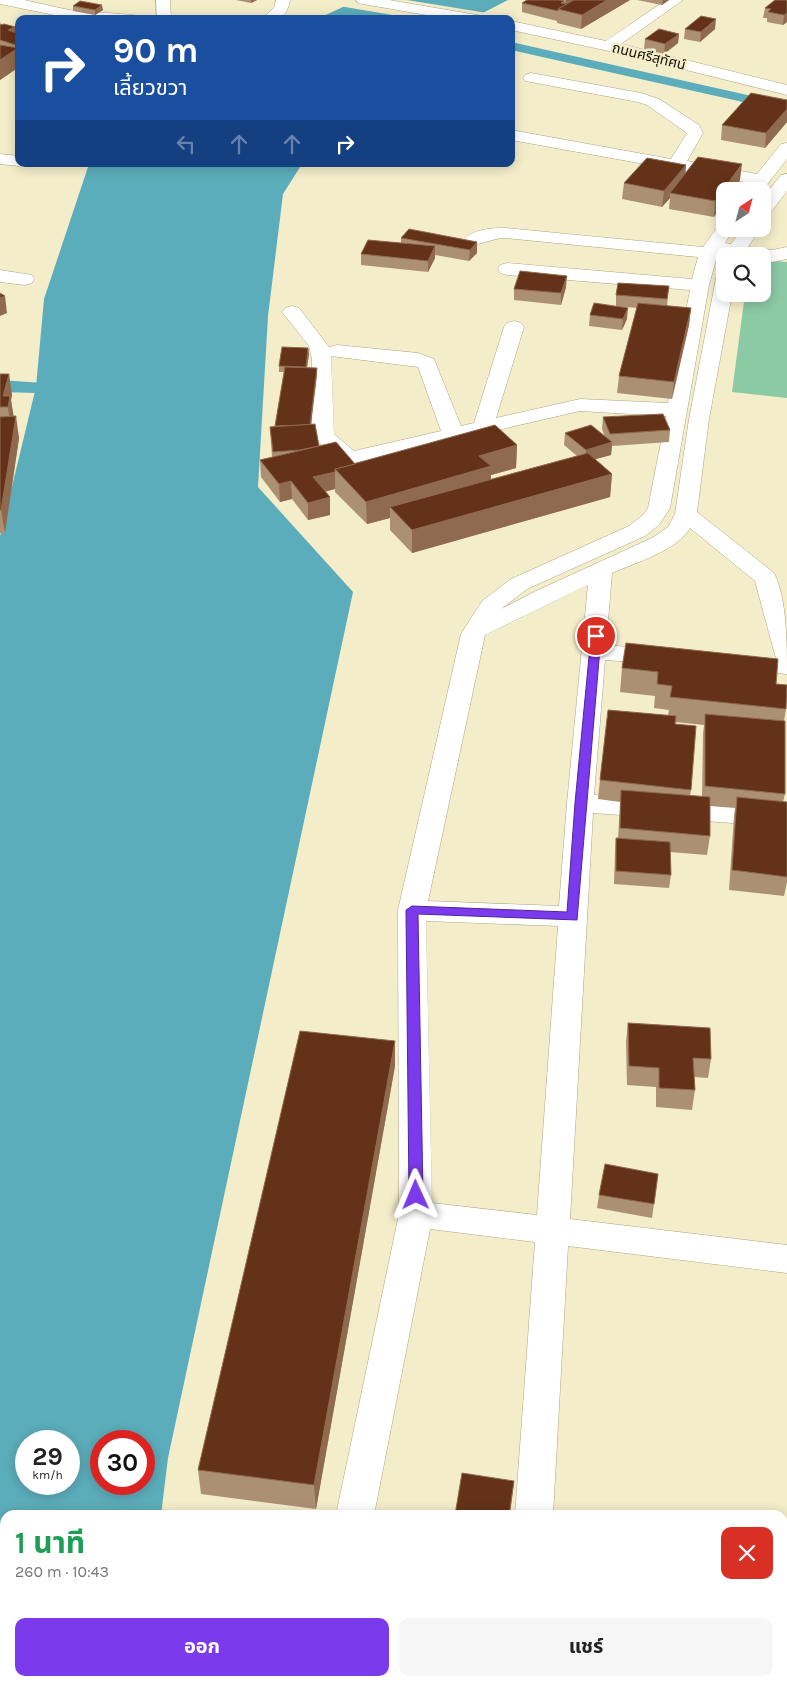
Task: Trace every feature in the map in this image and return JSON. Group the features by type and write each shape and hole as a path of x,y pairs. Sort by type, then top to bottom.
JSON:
{"street":[{"path":"3,0 82,15"},
{"path":"163,0 164,15"},
{"path":"273,15 280,10 283,0"},
{"path":"363,0 453,15"},
{"path":"609,46 676,0"},
{"name":"ถนนศรีสุทัศน์","path":"515,26 609,46 787,90"},
{"path":"531,78 653,102 693,128 695,133 676,165"},
{"path":"515,136 676,165 742,182"},
{"path":"760,182 787,148"},
{"path":"0,159 15,160"},
{"path":"771,200 787,179"},
{"path":"473,240 490,234 504,233 716,251"},
{"path":"356,1510 416,1214 412,910 473,634 490,606 519,584 637,531 652,520 659,508 700,285 710,250 719,238"},
{"path":"771,256 787,253"},
{"path":"506,269 700,285"},
{"path":"0,276 25,279"},
{"path":"473,634 544,596 662,542 677,531 686,514 699,419 721,302"},
{"path":"292,312 319,345 322,359 323,436 350,458 580,405 676,410"},
{"path":"484,427 514,327"},
{"path":"337,351 418,359 427,363 453,434"},
{"path":"686,514 766,578 787,655"},
{"path":"534,1510 572,917 580,803 595,652 600,570"},
{"path":"595,652 681,659"},
{"path":"720,662 787,667"},
{"path":"580,803 787,818"},
{"path":"412,910 572,917"},
{"path":"416,1214 787,1259"}],"green space":[{"path":"771,261 787,262 787,398 732,392 744,302 771,302"}],"water":[{"path":"358,0 508,0 479,15 326,15"},
{"path":"88,167 300,167 283,194 268,316 258,487 353,592 168,1458 162,1510 0,1510 0,536 36,387 44,299"}],"pier":[{"path":"352,0 407,0 487,13 483,15 392,15 339,6"}],"building":[{"path":"527,0 559,0 564,1 561,3 567,4 558,9 558,11 522,3"},
{"path":"574,0 607,0 582,15 558,9"},
{"path":"775,0 787,0 787,13 784,15 768,12 771,9 765,8"},
{"path":"80,1 102,5 95,10 73,6"},
{"path":"701,16 716,19 701,32 685,29"},
{"path":"4,24 15,27 8,30 15,33 15,45 0,40 0,25"},
{"path":"659,29 679,34 665,44 645,39"},
{"path":"0,45 15,48 15,50 0,60"},
{"path":"751,93 787,100 787,109 766,133 722,125"},
{"path":"698,157 742,164 729,182 716,182 715,201 670,193"},
{"path":"647,158 686,165 664,191 624,183"},
{"path":"409,229 477,242 470,250 401,238"},
{"path":"368,240 435,246 428,261 361,254"},
{"path":"520,271 567,276 561,293 514,289"},
{"path":"618,283 669,286 667,299 616,295"},
{"path":"594,303 628,308 623,319 590,315"},
{"path":"638,303 691,308 674,382 619,376"},
{"path":"282,347 308,348 306,367 279,366"},
{"path":"285,367 317,368 310,425 275,426"},
{"path":"0,374 9,374 3,396 10,396 8,407 0,407"},
{"path":"663,414 670,430 610,434 603,417"},
{"path":"16,416 1,510 0,510 0,417"},
{"path":"315,424 319,446 300,450 273,452 270,427"},
{"path":"495,425 517,445 479,456 491,466 366,502 335,469"},
{"path":"591,425 612,442 586,450 565,433"},
{"path":"336,442 355,464 335,469 335,472 313,477 330,497 308,503 291,481 279,484 260,460"},
{"path":"588,453 612,474 412,530 390,507"},
{"path":"626,643 778,659 776,684 787,685 786,709 670,697 672,686 657,684 658,672 622,668"},
{"path":"608,710 676,716 675,724 696,726 691,790 600,780"},
{"path":"705,714 785,721 785,794 705,786"},
{"path":"621,790 710,797 710,836 620,828"},
{"path":"737,797 787,802 787,877 732,870"},
{"path":"616,838 670,842 671,875 616,871"},
{"path":"628,1023 710,1028 711,1059 693,1058 695,1090 659,1088 659,1068 629,1066"},
{"path":"300,1031 395,1041 314,1485 198,1470"},
{"path":"605,1164 658,1174 654,1204 599,1195"},
{"path":"462,1473 514,1481 510,1510 456,1510"}],"waterway":[{"path":"515,47 787,108"},
{"path":"0,386 36,387"}],"route":[{"path":"416,1195 412,910 572,917 580,803 596,636"}]}
